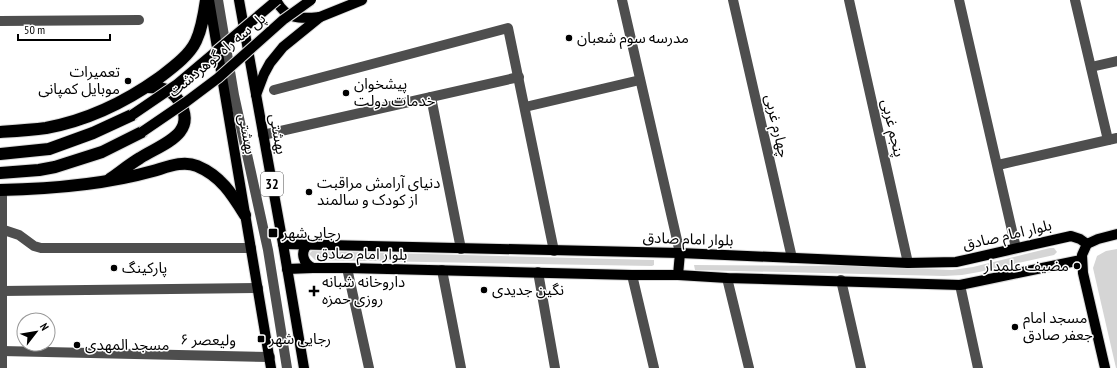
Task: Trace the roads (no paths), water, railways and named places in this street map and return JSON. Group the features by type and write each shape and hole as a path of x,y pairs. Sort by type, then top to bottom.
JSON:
{"highway":[{"path":"0,132 44,128 74,122 102,112 147,87 176,65 195,43 202,27 206,0"},
{"path":"106,182 140,158 173,140 183,129 184,114 182,106 174,94 157,87 147,87"},
{"path":"0,154 49,149 93,133 132,115"},
{"path":"0,173 39,170 55,167 102,152 142,132"},
{"path":"1,190 106,182 183,163 196,166 217,178 227,187 245,215"}],"main road":[{"name":"بهشتی","path":"209,0 271,368"},
{"name":"بهشتى","path":"239,0 304,368"},
{"path":"276,0 280,7 293,18 320,17"},
{"name":"پل سه راه گوهردشت","path":"132,115 176,86 276,0"},
{"name":"پل سه راه گوهردشت","path":"142,132 218,78 283,20 311,0"},
{"path":"256,95 264,74 283,47 320,17 362,0"},
{"path":"1105,368 1081,260 1087,244 1098,239 1117,234"},
{"name":"بلوار امام صادق","path":"283,244 680,253 908,263 956,262 1071,236 1080,239 1087,244"},
{"path":"309,244 304,249 304,256 306,264 313,268"},
{"path":"678,275 680,253"},
{"name":"بلوار امام صادق","path":"287,269 347,268 678,275 727,278 960,284 1081,260"}],"street":[{"path":"218,0 234,94 268,250 287,368"},
{"path":"223,0 260,192 275,254 293,368"},
{"path":"622,0 680,253"},
{"name":"چهارم غربی","path":"733,0 792,258"},
{"name":"پنجم غربی","path":"849,0 908,263"},
{"path":"958,0 998,165 1016,248"},
{"path":"998,165 1112,139 1091,67 1075,0"},
{"path":"0,21 139,20"},
{"path":"274,90 508,28 554,251"},
{"path":"1091,67 1117,61"},
{"path":"263,135 519,77"},
{"path":"525,107 640,80"},
{"path":"431,97 461,249"},
{"path":"1,190 2,368"},
{"path":"2,229 19,235 34,246 41,248 251,248"},
{"path":"347,268 369,368"},
{"path":"442,270 461,368"},
{"path":"538,272 555,368"},
{"path":"632,275 654,368"},
{"path":"727,278 749,368"},
{"path":"841,280 861,368"},
{"path":"960,284 978,368"},
{"path":"2,290 258,288"},
{"name":"ولیعصر ۶","path":"2,351 270,357"}],"place":[{"name":"مدرسه سوم شعبان","path":"569,38"},
{"name":"تعمیرات موبایل کمپانی","path":"128,81"},
{"name":"پیشخوان خدمات دولت","path":"346,93"},
{"name":"دنیای آرامش مراقبت از کودک و سالمند","path":"309,192"},
{"name":"رجایی‌شهر","path":"273,233"},
{"name":"مضیف علمدار","path":"1077,266"},
{"name":"پارکینگ","path":"114,268"},
{"name":"نگین جدیدی","path":"484,290"},
{"name":"داروخانه شبانه روزی حمزه","path":"314,291"},
{"name":"مسجد امام جعفر صادق","path":"1015,327"},
{"name":"رجایی شهر","path":"261,339"},
{"name":"مسجد المهدی","path":"77,345"}]}
